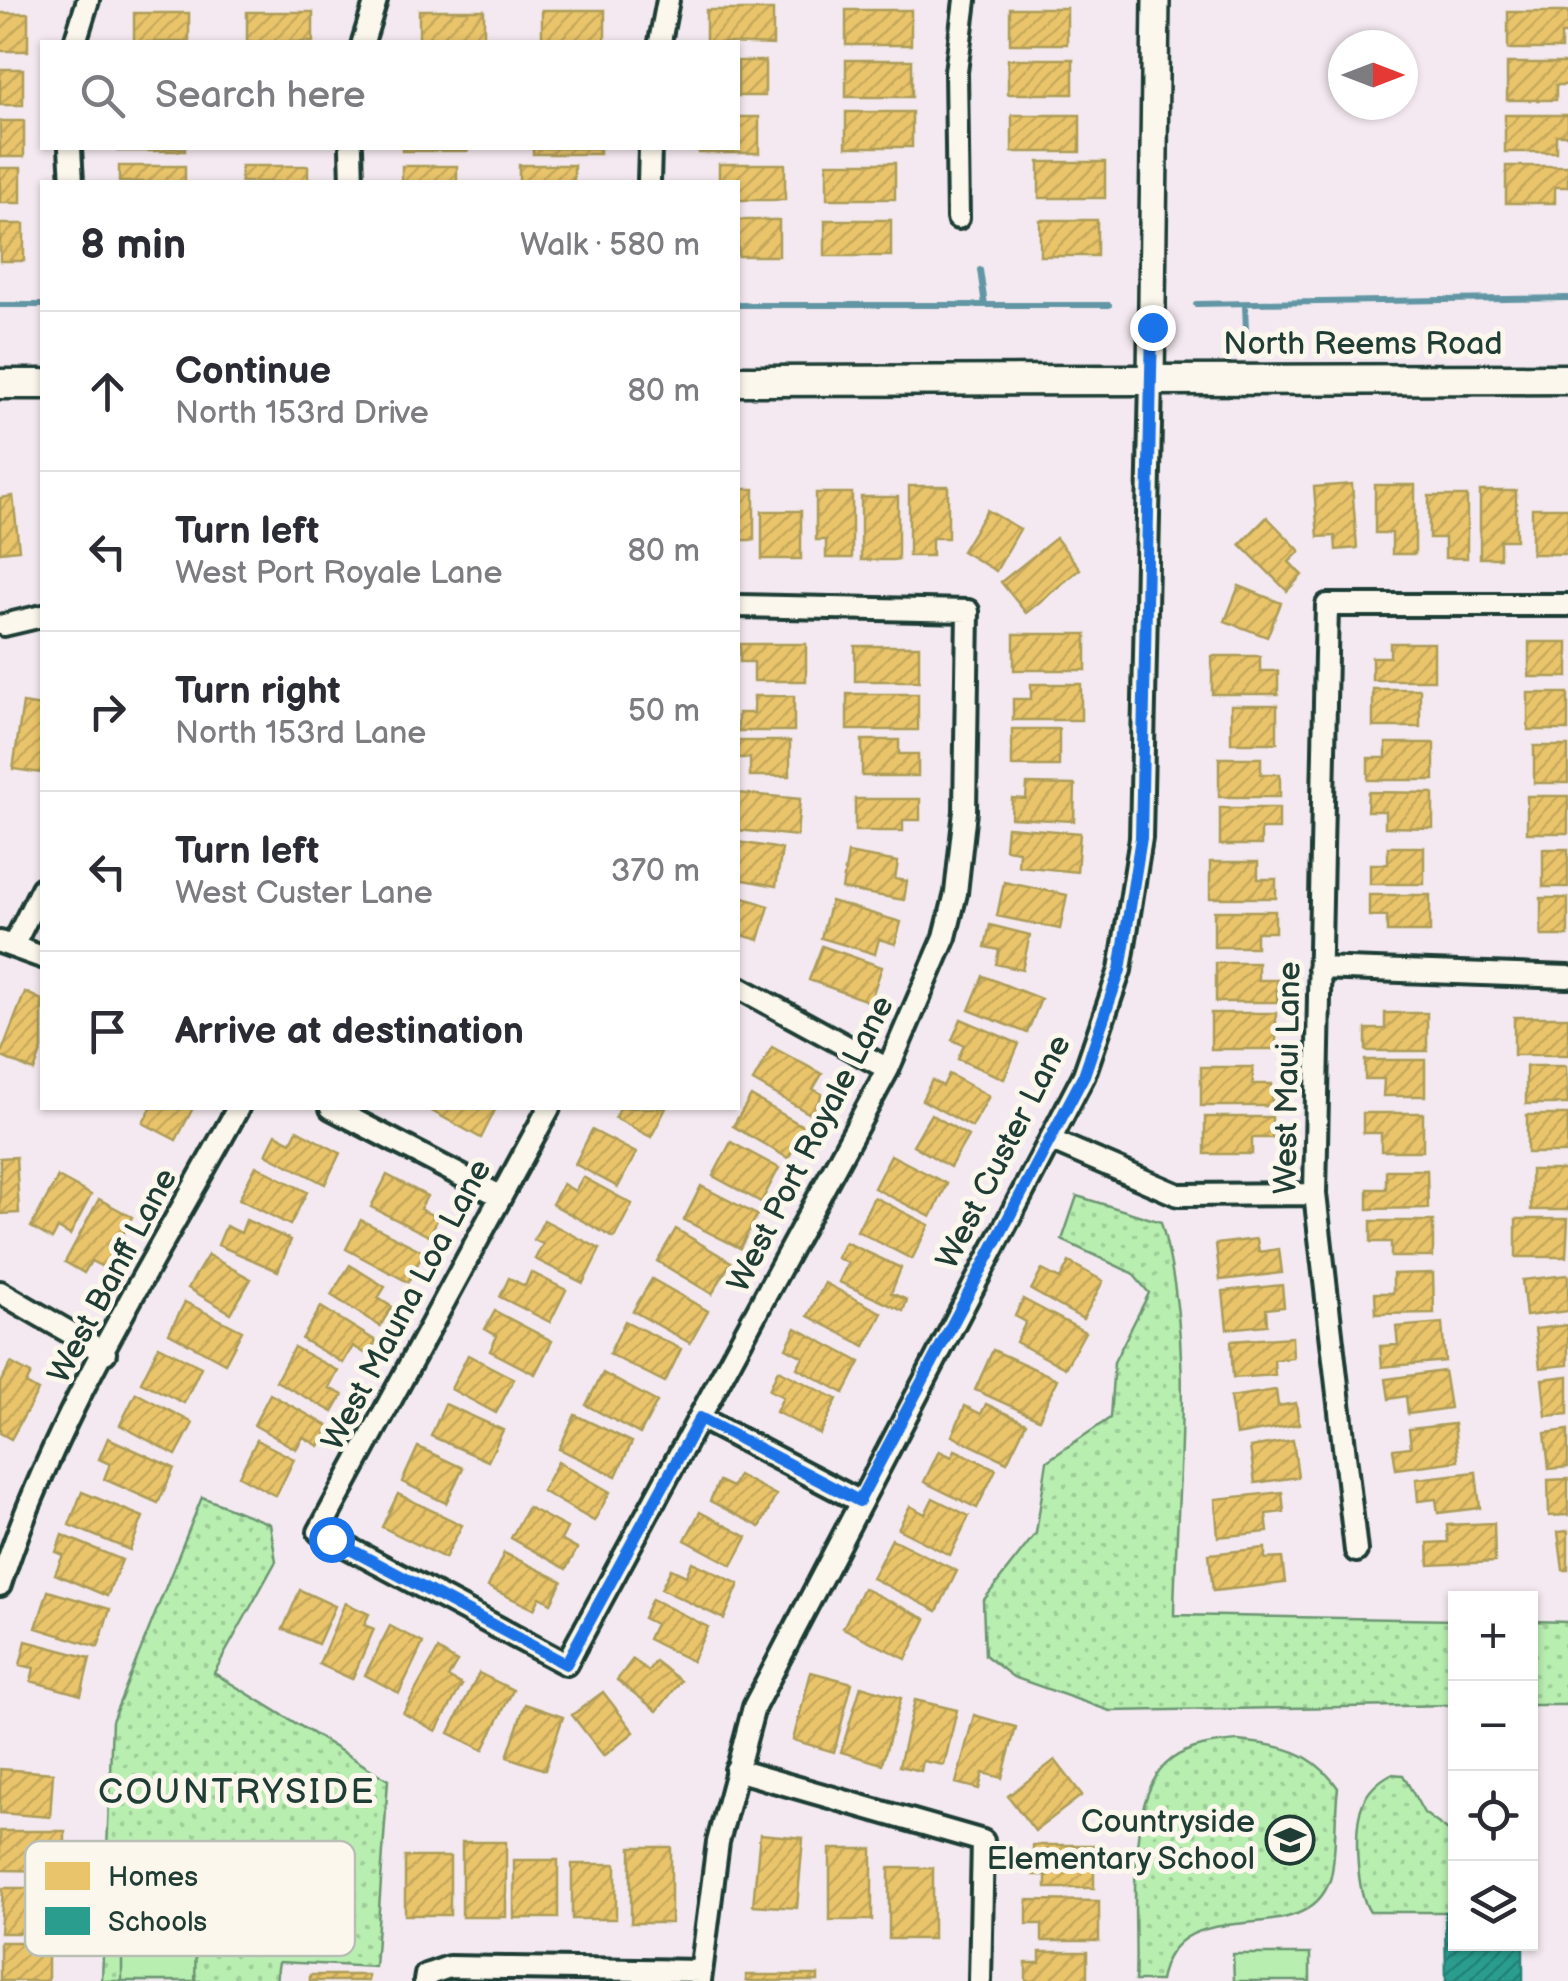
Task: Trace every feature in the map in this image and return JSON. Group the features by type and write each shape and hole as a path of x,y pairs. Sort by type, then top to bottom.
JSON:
{"main road":[{"name":"North Reems Road","path":"740,381 1568,379"},
{"path":"0,384 40,384"}],"street":[{"path":"76,40 88,0"},
{"path":"363,40 376,0"},
{"path":"660,40 668,0"},
{"path":"958,218 956,72 965,0"},
{"name":"West Custer Lane","path":"700,1976 710,1882 754,1707 1084,1075 1120,970 1138,868 1145,730 1156,0"},
{"path":"70,150 72,180"},
{"path":"351,150 352,180"},
{"path":"648,180 650,150"},
{"name":"West Maui Lane","path":"1356,1550 1315,1194 1327,604 1568,605"},
{"name":"West Port Royale Lane","path":"566,1664 888,1069 945,937 956,893 967,761 968,611 740,606"},
{"path":"4,625 40,616"},
{"path":"40,891 7,944 40,956"},
{"path":"1319,968 1568,977"},
{"path":"740,988 888,1069"},
{"name":"West Banff Lane","path":"0,1586 15,1537 105,1353 237,1110"},
{"path":"335,1110 500,1196"},
{"name":"West Mauna Loa Lane","path":"548,1110 319,1532 566,1664"},
{"path":"1050,1140 1110,1170 1178,1195 1315,1194"},
{"path":"0,1292 105,1353"},
{"path":"700,1418 859,1501"},
{"path":"736,1770 983,1841 980,1981"},
{"path":"425,1978 449,1967 700,1976"}],"green space":[{"path":"1077,1196 1161,1222 1172,1270 1181,1368 1174,1615 1448,1620 1448,1705 1110,1711 1013,1677 985,1655 983,1601 1036,1533 1047,1461 1110,1418 1114,1362 1149,1293 1132,1273 1062,1240"},
{"path":"202,1497 270,1524 276,1561 214,1673 388,1780 375,1967 279,1962 276,1981 102,1981 103,1956 355,1956 355,1841 107,1841 112,1721"},
{"path":"1538,1621 1568,1622 1568,1705 1538,1705"},
{"path":"1238,1741 1295,1752 1318,1766 1338,1788 1330,1880 1316,1903 1294,1915 1214,1927 1190,1936 1171,1952 1160,1981 1135,1981 1136,1862 1145,1801 1156,1776 1179,1754"},
{"path":"1391,1774 1403,1775 1424,1813 1448,1831 1448,1912 1370,1912 1365,1903 1358,1827 1363,1803 1378,1783"},
{"path":"1233,1954 1310,1954 1310,1981 1234,1981"},
{"path":"122,1956 196,1956 195,1981 122,1981"}],"building: Homes":[{"path":"1010,8 1067,8 1067,44 1010,44"},
{"path":"419,10 484,10 484,40 419,40"},
{"path":"542,10 605,10 605,40 542,40"},
{"path":"706,10 773,10 773,45 706,40"},
{"path":"846,10 911,10 911,45 846,45"},
{"path":"247,12 313,12 313,40 247,40"},
{"path":"1508,12 1568,12 1568,34 1561,34 1561,49 1508,49"},
{"path":"0,13 28,13 28,51 0,51"},
{"path":"134,13 189,13 189,40 134,40"},
{"path":"1008,59 1073,59 1073,94 1008,94"},
{"path":"846,60 912,60 912,97 846,97"},
{"path":"740,61 765,61 765,96 740,96"},
{"path":"1507,63 1568,63 1568,85 1556,85 1556,100 1507,100"},
{"path":"0,69 23,69 23,105 0,105"},
{"path":"846,112 912,112 912,147 846,147"},
{"path":"1012,115 1080,115 1080,152 1012,152"},
{"path":"1505,115 1568,115 1568,135 1556,135 1556,152 1505,152"},
{"path":"740,117 759,117 759,153 699,153 740,150"},
{"path":"0,121 24,121 24,157 0,157"},
{"path":"118,150 185,150 185,151"},
{"path":"402,150 468,150 468,151"},
{"path":"533,150 600,150 600,154 533,154"},
{"path":"1039,162 1105,162 1105,198 1039,198"},
{"path":"827,163 895,163 895,199 827,199"},
{"path":"719,164 785,164 785,200 740,200 740,180 719,180"},
{"path":"519,165 574,165 574,180 519,180"},
{"path":"119,166 185,166 185,180 119,180"},
{"path":"241,166 308,166 308,180 241,180"},
{"path":"402,166 457,166 457,180 402,180"},
{"path":"1506,166 1568,166 1568,187 1555,187 1555,203 1506,203"},
{"path":"0,168 21,168 21,203 0,203"},
{"path":"740,220 779,220 779,256 740,256"},
{"path":"825,220 891,220 891,256 825,256"},
{"path":"1040,220 1097,220 1097,256 1040,256"},
{"path":"0,224 24,224 24,261 0,261"},
{"path":"1352,484 1357,548 1336,550 1335,536 1318,537 1314,487"},
{"path":"1375,485 1415,485 1415,554 1392,554 1392,533 1375,533"},
{"path":"909,486 948,486 948,538 932,538 932,556 909,556"},
{"path":"740,489 754,489 754,540 741,540 741,554"},
{"path":"1480,491 1516,491 1516,540 1500,540 1500,558 1480,558"},
{"path":"816,493 852,493 852,558 826,558 826,540 816,540"},
{"path":"13,496 19,550 0,552 0,498"},
{"path":"1429,496 1467,496 1467,558 1445,558 1445,538 1429,538"},
{"path":"861,497 898,497 898,560 861,560"},
{"path":"1532,508 1568,508 1568,554 1532,554"},
{"path":"987,510 1020,529 996,571 962,551"},
{"path":"762,511 801,511 801,559 762,559"},
{"path":"1267,517 1300,551 1289,562 1302,575 1287,591 1240,544"},
{"path":"1056,538 1080,569 1026,613 1001,582"},
{"path":"1239,586 1281,603 1267,637 1225,621"},
{"path":"1014,634 1086,634 1086,670 1014,670"},
{"path":"1529,642 1568,642 1568,677 1529,677"},
{"path":"1390,643 1434,643 1434,680 1372,680 1372,657 1390,657"},
{"path":"740,644 806,644 806,681 754,681 754,662 740,662"},
{"path":"855,646 919,646 919,681 855,681"},
{"path":"1212,656 1260,656 1260,671 1278,671 1278,694 1212,694"},
{"path":"1031,684 1081,684 1081,720 1013,720 1013,699 1031,699"},
{"path":"1373,689 1420,689 1420,727 1373,727"},
{"path":"1528,693 1568,693 1568,730 1528,730"},
{"path":"847,694 918,694 918,730 847,730"},
{"path":"754,696 794,696 794,731 740,731 740,713 754,713"},
{"path":"23,703 40,706 40,773 13,769"},
{"path":"1231,705 1277,705 1277,743 1231,743"},
{"path":"1012,729 1059,729 1059,766 1012,766"},
{"path":"862,740 899,740 899,754 918,754 918,776 862,776"},
{"path":"740,741 790,741 790,776 750,776 750,758 740,758"},
{"path":"1386,743 1434,743 1434,780 1368,780 1368,758 1386,758"},
{"path":"1534,746 1568,746 1568,783 1534,783"},
{"path":"1219,758 1261,758 1261,774 1280,774 1280,797 1219,797"},
{"path":"1027,784 1075,785 1074,821 1011,818 1012,798 1026,799"},
{"path":"1368,792 1433,793 1433,828 1385,827 1385,811 1367,811"},
{"path":"740,793 800,799 797,836 740,830"},
{"path":"1527,796 1568,796 1568,833 1527,833"},
{"path":"855,799 920,799 920,820 903,820 903,831 855,831"},
{"path":"1220,808 1279,808 1279,829 1261,829 1261,845 1220,845"},
{"path":"1007,827 1080,833 1077,872 1018,866 1019,851 1005,849"},
{"path":"740,842 782,849 776,886 740,879"},
{"path":"1388,847 1424,847 1424,884 1370,884 1370,864 1388,864"},
{"path":"1543,849 1568,849 1568,887 1543,887"},
{"path":"848,853 898,862 895,879 907,881 904,900 842,889"},
{"path":"1210,862 1258,862 1258,879 1276,879 1276,898 1210,898"},
{"path":"1004,882 1067,895 1060,929 997,916"},
{"path":"1369,895 1430,895 1430,932 1387,932 1387,916 1369,916"},
{"path":"740,897 769,906 759,940 740,935"},
{"path":"1541,898 1568,898 1568,936 1541,936"},
{"path":"831,901 901,922 895,944 879,939 875,954 821,938"},
{"path":"1214,911 1275,911 1275,932 1256,932 1256,947 1214,947"},
{"path":"990,925 1030,935 1022,970 996,964 999,950 985,947"},
{"path":"822,946 882,967 870,1002 809,980"},
{"path":"1216,963 1258,963 1258,980 1277,980 1277,1002 1216,1002"},
{"path":"983,976 1041,999 1027,1033 969,1010"},
{"path":"25,992 40,999 40,1054 34,1071 0,1056"},
{"path":"1211,1013 1276,1013 1276,1049 1211,1049"},
{"path":"1385,1013 1427,1013 1427,1051 1366,1051 1366,1029 1385,1029"},
{"path":"1514,1017 1568,1017 1568,1055 1514,1055"},
{"path":"961,1019 1019,1044 1004,1079 958,1059 964,1045 952,1040"},
{"path":"772,1047 822,1074 813,1089 822,1094 812,1115 753,1081"},
{"path":"1365,1060 1425,1060 1425,1096 1383,1096 1384,1079 1365,1079"},
{"path":"1526,1066 1566,1066 1568,1104 1526,1104"},
{"path":"1201,1067 1253,1067 1253,1084 1272,1084 1272,1106 1201,1106"},
{"path":"949,1074 989,1096 972,1127 922,1100 932,1080 943,1086"},
{"path":"751,1096 806,1128 788,1158 733,1126"},
{"path":"150,1110 192,1110 176,1140 143,1123"},
{"path":"430,1110 495,1110 481,1138"},
{"path":"619,1110 665,1110 651,1137 615,1118"},
{"path":"1363,1113 1423,1113 1423,1151 1381,1151 1381,1133 1363,1133"},
{"path":"931,1114 968,1136 950,1167 913,1145"},
{"path":"1527,1115 1568,1115 1567,1153 1527,1153"},
{"path":"1205,1117 1272,1117 1272,1138 1252,1138 1252,1154 1205,1154"},
{"path":"297,1130 340,1153 325,1184 266,1154 276,1134 291,1142"},
{"path":"592,1130 636,1153 618,1187 575,1164"},
{"path":"731,1142 779,1168 761,1202 713,1176"},
{"path":"891,1155 947,1184 931,1217 874,1188"},
{"path":"16,1157 19,1213 0,1214 0,1158"},
{"path":"256,1166 307,1192 290,1225 239,1199"},
{"path":"1386,1170 1427,1170 1428,1208 1368,1209 1368,1189 1386,1189"},
{"path":"1531,1170 1568,1170 1568,1210 1531,1210"},
{"path":"387,1175 427,1196 420,1209 438,1218 429,1236 371,1207"},
{"path":"58,1177 91,1195 70,1235 58,1228 52,1239 31,1227"},
{"path":"583,1177 632,1204 614,1238 552,1204 563,1184 575,1191"},
{"path":"701,1186 757,1215 740,1248 684,1220"},
{"path":"874,1197 929,1225 912,1259 857,1231"},
{"path":"99,1199 132,1217 105,1268 91,1261 84,1273 65,1262"},
{"path":"1516,1219 1568,1219 1566,1257 1516,1257"},
{"path":"246,1220 291,1240 278,1271 218,1245 226,1226 241,1233"},
{"path":"361,1220 424,1252 408,1282 346,1249"},
{"path":"544,1220 600,1249 583,1283 535,1259 543,1244 534,1240"},
{"path":"1371,1221 1433,1221 1433,1257 1391,1257 1391,1242 1371,1242"},
{"path":"676,1229 731,1262 712,1294 657,1261"},
{"path":"1257,1239 1259,1252 1279,1249 1282,1273 1220,1280 1216,1244"},
{"path":"845,1242 901,1268 891,1293 907,1300 903,1311 839,1282 848,1263 837,1258"},
{"path":"208,1255 251,1279 231,1313 188,1288"},
{"path":"1069,1262 1103,1281 1083,1319 1031,1290 1042,1270 1060,1279"},
{"path":"350,1265 385,1287 378,1298 392,1307 380,1326 331,1295"},
{"path":"531,1272 566,1290 550,1322 500,1297 509,1278 525,1286"},
{"path":"1433,1273 1434,1313 1376,1314 1375,1293 1393,1293 1393,1274"},
{"path":"1568,1275 1568,1311 1526,1316 1522,1280"},
{"path":"652,1279 708,1311 690,1343 633,1311"},
{"path":"825,1283 882,1313 865,1346 808,1316"},
{"path":"1282,1285 1284,1307 1266,1309 1267,1325 1227,1329 1223,1291"},
{"path":"1023,1299 1085,1332 1065,1368 1016,1342 1026,1322 1015,1316"},
{"path":"185,1302 242,1331 225,1363 169,1333"},
{"path":"321,1307 376,1341 368,1355 353,1346 343,1363 302,1339"},
{"path":"495,1311 552,1341 535,1374 490,1351 497,1336 485,1329"},
{"path":"625,1321 681,1349 665,1382 609,1354"},
{"path":"1442,1323 1445,1361 1382,1367 1380,1346 1398,1345 1396,1327"},
{"path":"1568,1325 1568,1365 1540,1368 1535,1329"},
{"path":"796,1328 860,1362 844,1393 797,1368 803,1357 786,1348"},
{"path":"1292,1337 1293,1358 1274,1360 1275,1375 1233,1378 1231,1341"},
{"path":"159,1346 201,1367 184,1403 141,1382"},
{"path":"294,1347 338,1371 329,1388 343,1395 333,1412 276,1381"},
{"path":"993,1350 1057,1379 1039,1419 975,1390"},
{"path":"468,1355 514,1379 496,1413 451,1389"},
{"path":"11,1363 31,1374 26,1384 38,1391 11,1439 0,1433 0,1383"},
{"path":"778,1370 837,1399 820,1434 776,1412 783,1397 769,1390"},
{"path":"1444,1371 1450,1408 1408,1414 1406,1396 1389,1399 1386,1379"},
{"path":"603,1373 657,1402 640,1434 586,1405"},
{"path":"1568,1376 1568,1414 1546,1416 1542,1379"},
{"path":"1276,1390 1278,1406 1296,1403 1299,1424 1236,1435 1230,1397"},
{"path":"136,1393 193,1423 176,1455 120,1425"},
{"path":"270,1394 330,1427 319,1446 303,1437 296,1449 254,1425"},
{"path":"445,1404 503,1430 488,1461 431,1436"},
{"path":"986,1404 1026,1423 1007,1462 952,1436 965,1406 981,1414"},
{"path":"575,1415 632,1442 616,1476 559,1449"},
{"path":"1454,1424 1458,1461 1396,1469 1393,1449 1411,1447 1409,1429"},
{"path":"1568,1430 1568,1467 1549,1469 1545,1433"},
{"path":"108,1438 174,1468 158,1503 104,1479 110,1464 99,1459"},
{"path":"257,1440 294,1459 276,1496 239,1476"},
{"path":"1293,1440 1298,1477 1255,1483 1250,1447"},
{"path":"418,1447 463,1468 446,1503 402,1482"},
{"path":"955,1450 996,1469 977,1508 924,1482 939,1451 952,1457"},
{"path":"558,1462 610,1492 594,1521 542,1491"},
{"path":"1476,1472 1480,1508 1438,1513 1436,1499 1418,1501 1416,1479"},
{"path":"738,1475 776,1495 760,1527 710,1501 719,1481 732,1487"},
{"path":"1568,1479 1568,1515 1549,1516 1548,1480"},
{"path":"82,1492 143,1517 130,1550 69,1525"},
{"path":"1282,1492 1284,1512 1266,1514 1268,1532 1218,1537 1215,1499"},
{"path":"398,1494 462,1525 445,1558 382,1527"},
{"path":"933,1498 969,1516 950,1555 898,1529 910,1506 925,1514"},
{"path":"528,1507 567,1528 561,1540 577,1549 566,1569 511,1538"},
{"path":"700,1512 747,1537 732,1565 685,1540"},
{"path":"1494,1523 1495,1562 1429,1565 1428,1543 1448,1542 1447,1525"},
{"path":"1568,1531 1568,1570 1563,1570 1558,1532"},
{"path":"62,1535 122,1560 107,1596 55,1574 63,1555 56,1552"},
{"path":"892,1539 957,1571 937,1611 872,1578"},
{"path":"1265,1548 1265,1559 1282,1558 1285,1583 1213,1591 1209,1554"},
{"path":"504,1553 562,1581 551,1603 540,1597 534,1609 488,1587"},
{"path":"692,1562 739,1584 724,1619 661,1589 671,1569 686,1576"},
{"path":"863,1588 926,1619 906,1659 843,1628"},
{"path":"300,1590 335,1606 318,1644 283,1629"},
{"path":"48,1591 110,1609 98,1647 36,1628"},
{"path":"652,1599 708,1627 692,1661 648,1639 655,1624 643,1618"},
{"path":"345,1603 369,1614 364,1625 374,1629 352,1679 319,1664"},
{"path":"390,1626 423,1643 399,1693 365,1675"},
{"path":"26,1641 90,1658 81,1695 31,1681 34,1668 20,1665"},
{"path":"438,1650 457,1662 448,1677 462,1685 436,1731 403,1713"},
{"path":"633,1659 648,1671 655,1661 681,1681 657,1711 617,1680"},
{"path":"811,1672 852,1683 834,1752 793,1740"},
{"path":"479,1673 513,1690 483,1750 449,1733"},
{"path":"861,1686 901,1698 882,1764 841,1752"},
{"path":"603,1692 634,1732 604,1756 572,1715"},
{"path":"915,1700 957,1710 944,1765 923,1761 921,1771 899,1766"},
{"path":"525,1704 563,1717 545,1770 507,1757"},
{"path":"974,1715 1016,1727 1002,1778 983,1773 979,1789 956,1783"},
{"path":"1055,1760 1082,1795 1035,1831 1008,1796"},
{"path":"0,1769 53,1773 50,1817 0,1813"},
{"path":"0,1831 65,1831 65,1841 25,1841 25,1870 0,1870"},
{"path":"760,1834 803,1838 797,1908 753,1905"},
{"path":"462,1842 506,1842 506,1917 462,1917"},
{"path":"1033,1845 1094,1845 1094,1888 1046,1888 1046,1875 1033,1875"},
{"path":"631,1847 671,1847 671,1923 631,1923"},
{"path":"830,1849 872,1849 872,1920 830,1920"},
{"path":"405,1857 450,1857 450,1915 405,1915"},
{"path":"514,1860 558,1860 558,1918 514,1918"},
{"path":"572,1864 616,1864 616,1919 572,1919"},
{"path":"889,1868 933,1868 933,1939 889,1939"},
{"path":"3,1888 25,1888 25,1933 0,1933"},
{"path":"1027,1900 1099,1901 1099,1941 1042,1941 1042,1924 1027,1924"},
{"path":"0,1942 25,1942 25,1956 48,1956 48,1981 0,1981"},
{"path":"1040,1952 1087,1952 1087,1981 1026,1981 1026,1963 1040,1963"},
{"path":"310,1975 368,1975 368,1981 310,1981"},
{"path":"746,1975 818,1975 818,1981 746,1981"}],"building: Schools":[{"path":"1445,1912 1448,1951 1523,1951 1523,1981 1446,1981"}],"waterway":[{"path":"980,270 985,305"},
{"path":"1196,304 1568,298"},
{"path":"1245,304 1246,331"},
{"path":"0,305 40,305"},
{"path":"740,305 1109,305"}],"place":[{"name":"Countryside Elementary School","path":"1290,1840"}],"district":[{"name":"COUNTRYSIDE","path":"237,1792"}],"route":[{"path":"331,1539 566,1664 700,1418 859,1501 1084,1075 1120,970 1141,838 1152,327"}]}
